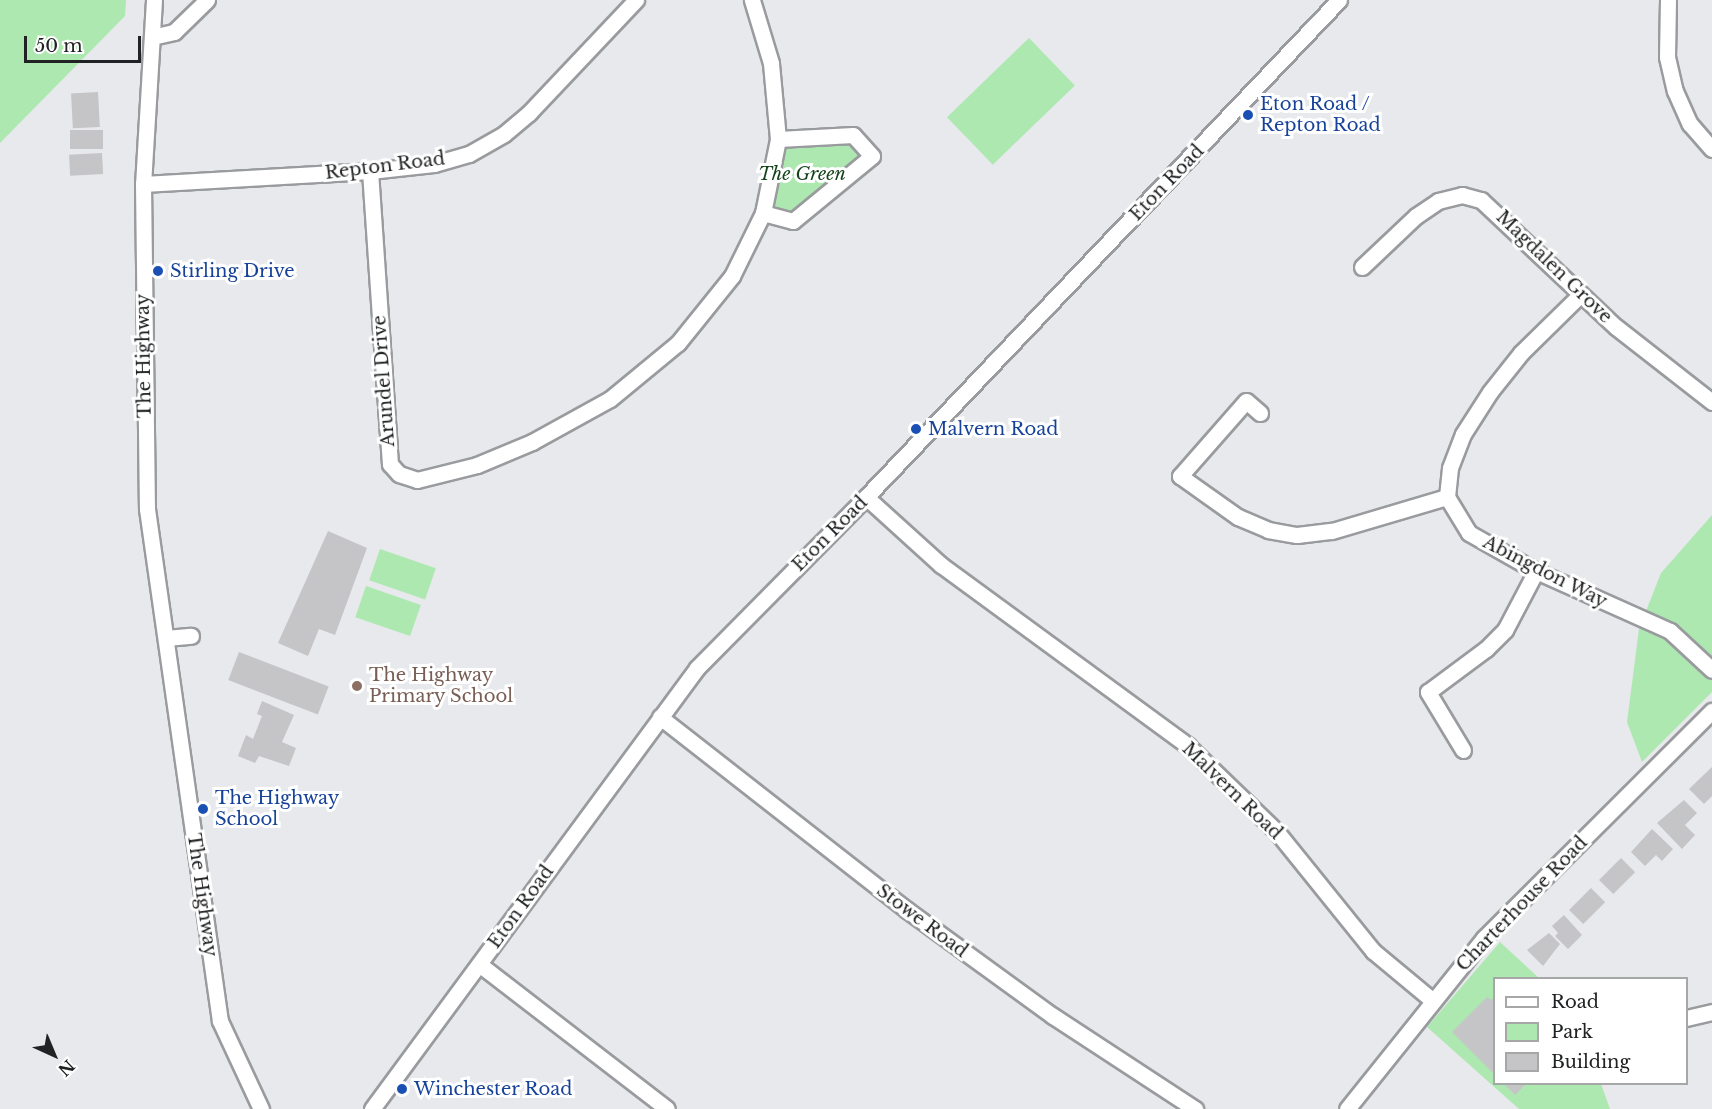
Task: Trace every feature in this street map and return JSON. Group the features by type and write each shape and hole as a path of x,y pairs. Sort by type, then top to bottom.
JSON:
{"street":[{"name":"The Highway","path":"154,0 144,184 147,509 220,1021 261,1109"},
{"path":"152,37 174,32 207,0"},
{"name":"Repton Road","path":"144,184 370,171 434,164 469,154 504,134 529,113 636,0"},
{"name":"Arundel Drive","path":"370,171 390,464 399,474 417,480 477,465 532,442 610,399 678,343 732,276 763,213 778,139 771,63 752,0"},
{"name":"Eton Road","path":"378,1107 479,964 697,668 866,497 1339,0"},
{"path":"1668,0 1667,57 1675,91 1690,124 1712,148"},
{"path":"763,213 793,221 872,156 853,135 778,139"},
{"name":"Magdalen Grove","path":"1362,267 1416,216 1438,201 1462,195 1481,200 1498,212 1580,295 1712,402"},
{"path":"1260,413 1246,402 1180,476 1239,517 1268,530 1297,535 1332,531 1448,497 1450,468 1463,434 1490,392 1521,353 1580,295"},
{"name":"Malvern Road","path":"866,497 941,565 1188,746 1277,832 1373,951 1432,1000"},
{"name":"Abingdon Way","path":"1448,497 1470,533 1536,571 1670,631 1712,670"},
{"path":"1462,750 1428,692 1486,650 1505,630 1536,571"},
{"path":"166,638 191,636"},
{"name":"Charterhouse Road","path":"1347,1109 1432,1000 1484,938 1712,711"},
{"name":"Stowe Road","path":"660,717 907,910 1053,1016 1195,1109"},
{"path":"479,964 667,1109"},
{"path":"1688,1018 1712,1012"}],"green space":[{"path":"0,0 126,0 125,16 0,143"},
{"path":"1029,38 1075,85 993,165 947,117"},
{"name":"The Green","path":"843,143 858,148 862,156 795,215 768,206 781,150 791,145"},
{"path":"1712,515 1712,692 1642,762 1627,722 1639,629 1661,573"},
{"path":"380,549 436,568 425,599 369,580"},
{"path":"366,586 421,605 410,636 355,617"},
{"path":"1500,942 1538,977 1493,977 1493,1085 1601,1085 1610,1109 1519,1109 1427,1027"}],"building":[{"path":"98,92 100,127 73,128 71,93"},
{"path":"70,130 103,130 103,149 70,149"},
{"path":"102,153 103,174 70,176 69,155"},
{"path":"328,531 367,548 335,635 319,629 308,656 278,643"},
{"path":"239,652 329,686 318,714 228,680"},
{"path":"262,701 294,715 282,742 296,748 289,766 259,756 255,763 238,756 246,735 253,739 262,716 257,714"},
{"path":"1712,767 1712,796 1704,804 1689,789"},
{"path":"1684,800 1697,813 1685,825 1695,835 1682,849 1657,823"},
{"path":"1652,829 1673,849 1662,861 1656,855 1645,866 1631,852"},
{"path":"1621,858 1635,872 1613,894 1599,880"},
{"path":"1591,888 1605,902 1583,924 1569,910"},
{"path":"1564,915 1582,935 1568,949 1555,936 1558,933 1552,926"},
{"path":"1549,933 1560,944 1543,966 1527,950"},
{"path":"1487,997 1491,1000 1493,998 1493,1073 1452,1032"},
{"path":"1505,1085 1525,1085 1515,1095"}],"place":[{"name":"Eton Road / Repton Road","path":"1248,115"},
{"name":"Stirling Drive","path":"158,271"},
{"name":"Malvern Road","path":"916,429"},
{"name":"The Highway Primary School","path":"357,686"},
{"name":"The Highway School","path":"203,809"},
{"name":"Winchester Road","path":"402,1089"}]}
